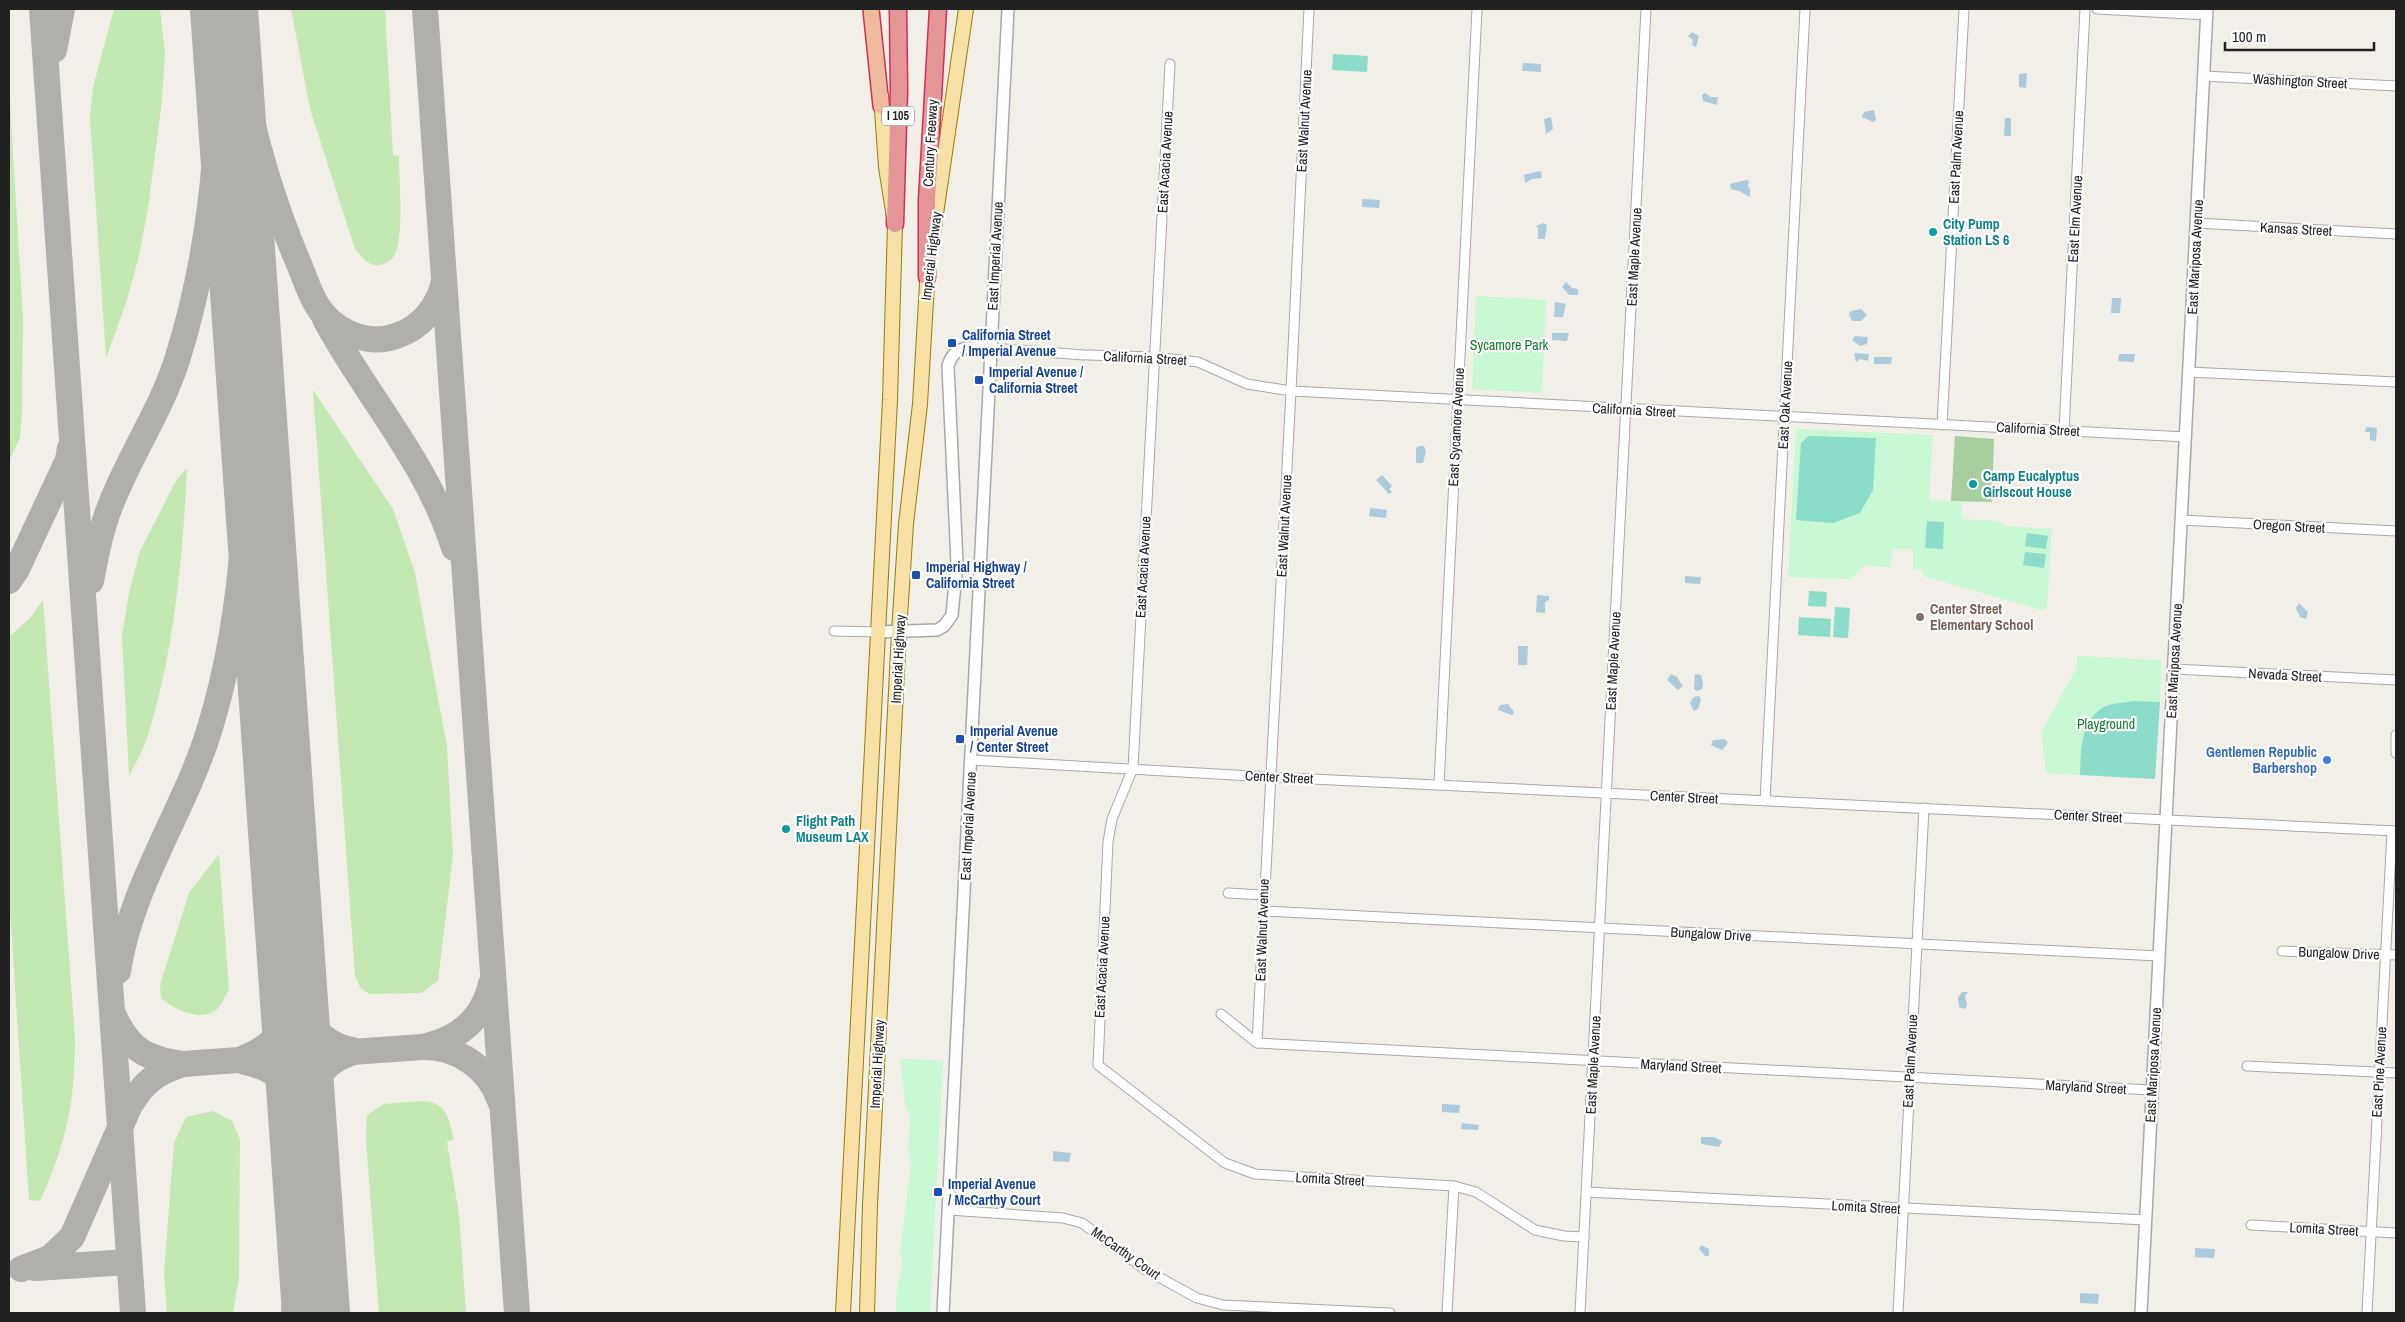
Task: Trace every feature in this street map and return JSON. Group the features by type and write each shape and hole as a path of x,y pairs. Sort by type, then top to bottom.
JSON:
{"highway":[{"path":"871,9 881,106"},
{"name":"I 105","path":"895,224 899,91 898,9"},
{"name":"Century Freeway","path":"927,278 927,200 938,9"}],"main road":[{"name":"Imperial Highway","path":"842,1313 888,426 895,224 886,167 881,106 878,9"},
{"name":"Imperial Highway","path":"867,1313 870,1204 906,524 920,404 927,278 966,9"},
{"path":"848,1204 870,1204"}],"street":[{"name":"East Imperial Avenue","path":"943,1313 1008,9"},
{"name":"East Walnut Avenue","path":"1257,1043 1269,777 1292,391 1309,9"},
{"name":"East Sycamore Avenue","path":"1439,785 1477,9"},
{"name":"East Maple Avenue","path":"1580,1313 1646,9"},
{"name":"East Oak Avenue","path":"1765,801 1805,9"},
{"name":"East Palm Avenue","path":"1942,425 1964,9"},
{"name":"East Elm Avenue","path":"2064,430 2085,9"},
{"path":"2097,9 2207,12"},
{"name":"East Mariposa Avenue","path":"2141,1313 2207,12"},
{"name":"East Acacia Avenue","path":"1098,1065 1108,842 1112,819 1133,768 1170,64"},
{"name":"Washington Street","path":"2204,76 2396,86"},
{"name":"Kansas Street","path":"2196,224 2396,234"},
{"name":"California Street","path":"834,631 900,632 937,630 944,626 952,615 956,584 957,548 948,366 954,352 962,348 1154,357 1198,362 1246,384 1292,391 1626,410 2186,437"},
{"path":"2189,372 2396,382"},
{"name":"Oregon Street","path":"2181,520 2396,532"},
{"name":"Nevada Street","path":"2174,669 2396,680"},
{"path":"2396,735 2396,753"},
{"name":"Center Street","path":"972,760 1269,777 2394,831"},
{"name":"East Palm Avenue","path":"1898,1313 1924,808"},
{"name":"East Pine Avenue","path":"2367,1313 2385,955 2394,831"},
{"path":"1228,894 1263,895"},
{"name":"Bungalow Drive","path":"1263,911 2159,956"},
{"name":"Bungalow Drive","path":"2282,951 2396,955"},
{"path":"1221,1014 1257,1043"},
{"name":"Maryland Street","path":"1257,1043 2152,1090"},
{"name":"Lomita Street","path":"1098,1065 1225,1163 1255,1174 1454,1186 1476,1192 1535,1230 1564,1236 1584,1237"},
{"path":"2247,1066 2396,1073"},
{"path":"1447,1313 1454,1186"},
{"name":"Lomita Street","path":"1587,1192 2145,1220"},
{"name":"McCarthy Court","path":"949,1210 1063,1218 1082,1223 1146,1270 1197,1298 1223,1305 1263,1311 1390,1313"},
{"name":"Lomita Street","path":"2251,1225 2396,1232"}],"green space":[{"path":"114,9 160,9 165,53 162,101 148,208 139,256 126,303 106,358 90,117 93,87"},
{"path":"291,9 385,9 393,155 399,156 400,206 398,245 393,257 383,264 371,264 355,249 310,109"},
{"path":"1333,54 1368,56 1367,72 1332,70"},
{"path":"9,86 23,319 20,438 9,461"},
{"name":"Sycamore Park","path":"1476,296 1546,300 1542,393 1472,389"},
{"path":"313,390 393,509 415,573 447,747 453,855 438,981 421,993 370,994 361,989 355,976"},
{"path":"1796,429 1933,435 1929,500 1962,502 1961,519 1998,521 2005,526 2052,529 2047,608 2041,610 1923,576 1923,570 1913,569 1913,549 1893,549 1890,567 1863,566 1851,579 1788,577"},
{"path":"1809,436 1876,438 1873,490 1860,513 1833,523 1796,520 1801,443"},
{"path":"1955,436 1994,439 1992,502 1951,501"},
{"path":"187,468 180,570 164,673 147,738 129,776 122,635 129,593 140,551 177,479"},
{"path":"1927,521 1944,522 1943,549 1925,548"},
{"path":"2027,533 2048,536 2046,549 2025,546"},
{"path":"2025,552 2046,554 2044,568 2023,565"},
{"path":"1809,591 1827,592 1826,607 1808,606"},
{"path":"43,600 75,1039 75,1062 67,1123 56,1161 40,1201 29,1200 9,895 9,637 31,617"},
{"path":"1835,607 1850,608 1848,638 1833,637"},
{"path":"1799,617 1831,619 1830,637 1798,635"},
{"name":"Playground","path":"2077,656 2162,660 2155,779 2046,773 2041,733 2076,669"},
{"path":"2132,701 2160,702 2155,779 2080,775 2083,737 2090,720 2104,707"},
{"path":"219,854 229,989 222,1003 213,1012 197,1015 181,1011 167,1003 161,998 160,985 189,893"},
{"path":"900,1058 943,1061 930,1313 896,1313 897,1291 902,1264 900,1252 911,1162 908,1151 910,1116 905,1104"},
{"path":"422,1101 436,1104 445,1112 454,1139 447,1142 459,1214 466,1313 379,1313 366,1140 367,1115 384,1104"},
{"path":"213,1111 232,1121 240,1140 239,1276 233,1313 167,1313 164,1273 174,1143 186,1117"}],"water":[{"path":"1692,32 1699,36 1696,47 1692,45 1693,40 1688,36"},
{"path":"1523,63 1541,64 1541,72 1522,71"},
{"path":"2027,73 2026,88 2019,87 2019,74"},
{"path":"1705,93 1711,97 1718,97 1717,105 1703,101 1702,95"},
{"path":"1874,110 1876,120 1873,122 1862,117 1864,112"},
{"path":"1551,117 1553,129 1546,134 1544,119"},
{"path":"2005,118 2011,118 2011,136 2004,136"},
{"path":"1539,171 1542,178 1532,179 1525,183 1524,175"},
{"path":"1749,181 1750,197 1731,189 1730,184"},
{"path":"1362,199 1380,200 1379,208 1362,207"},
{"path":"1543,223 1547,225 1545,239 1538,239 1538,228 1536,226"},
{"path":"1566,282 1572,288 1578,289 1578,295 1569,295 1562,287"},
{"path":"2112,298 2121,298 2120,313 2111,313"},
{"path":"1555,302 1566,304 1563,317 1554,317"},
{"path":"1861,309 1867,315 1861,321 1852,321 1849,314 1851,311"},
{"path":"1552,333 1569,333 1567,341 1552,340"},
{"path":"1855,336 1868,337 1867,344 1860,346 1852,340"},
{"path":"1854,353 1869,354 1868,361 1860,359 1856,362"},
{"path":"2119,354 2135,354 2134,362 2118,361"},
{"path":"1874,357 1892,357 1891,364 1874,364"},
{"path":"2366,427 2377,428 2376,441 2370,440 2370,432 2365,432"},
{"path":"1424,446 1426,451 1423,463 1416,463 1416,448"},
{"path":"1382,475 1392,486 1389,489 1392,492 1389,494 1376,480"},
{"path":"1370,508 1387,510 1386,518 1369,516"},
{"path":"1685,576 1701,577 1700,584 1685,583"},
{"path":"1537,595 1549,596 1549,600 1545,602 1545,613 1536,612"},
{"path":"2299,603 2308,612 2306,619 2300,617 2296,608"},
{"path":"1518,646 1528,646 1527,665 1518,665"},
{"path":"1671,674 1677,677 1683,686 1678,690 1667,680"},
{"path":"1695,674 1701,675 1703,683 1702,689 1697,691 1694,689"},
{"path":"1699,696 1701,700 1698,709 1694,711 1690,703 1694,697"},
{"path":"1508,704 1514,712 1512,715 1498,710 1500,705"},
{"path":"1725,739 1728,743 1722,750 1711,745 1713,740"},
{"path":"1962,992 1968,992 1965,996 1967,1005 1965,1009 1959,1007 1958,998"},
{"path":"1442,1104 1460,1105 1459,1113 1442,1112"},
{"path":"1462,1123 1479,1125 1478,1130 1461,1129"},
{"path":"1701,1137 1714,1137 1722,1141 1719,1147 1701,1144"},
{"path":"1053,1151 1071,1153 1069,1162 1053,1161"},
{"path":"1701,1245 1709,1249 1709,1256 1705,1256 1699,1249"},
{"path":"2195,1248 2215,1249 2214,1258 2195,1257"},
{"path":"2080,1293 2099,1294 2098,1304 2080,1303"}],"taxiway":[{"path":"42,9 133,1313"},
{"path":"54,50 62,9"},
{"path":"91,581 107,513 127,468 163,397 177,360 199,274 207,230 217,142 220,53 219,9"},
{"path":"425,9 517,1313"},
{"path":"233,23 250,115 276,206 307,284 316,304 324,315 348,333 367,339 386,339 405,332 421,322 438,299 444,281"},
{"path":"325,319 413,458 443,517 454,548"},
{"path":"118,971 134,909 186,791 209,731 233,631 240,581 247,480 247,326"},
{"path":"9,581 17,569 68,460 70,448"},
{"path":"244,1058 270,1043 283,1025 287,1014 292,974"},
{"path":"427,1046 450,1038 468,1025 482,1007 491,984"},
{"path":"294,985 301,1007 313,1027 330,1042 352,1050"},
{"path":"114,1016 126,1037 141,1051 149,1056 183,1064 422,1047 447,1050 470,1061 480,1069 495,1089 500,1101"},
{"path":"303,1124 311,1090 322,1072 339,1058 351,1053"},
{"path":"245,1062 270,1071 286,1086 295,1105 302,1130"},
{"path":"21,1269 50,1258 72,1237 130,1105 152,1079 165,1071 183,1064"},
{"path":"294,1313 299,1262 303,1140"},
{"path":"35,1268 129,1262"}],"runway":[{"path":"224,9 316,1313"}],"place":[{"name":"City Pump Station LS 6","path":"1933,232"},
{"name":"California Street / Imperial Avenue","path":"952,343"},
{"name":"Imperial Avenue / California Street","path":"979,380"},
{"name":"Camp Eucalyptus Girlscout House","path":"1973,484"},
{"name":"Imperial Highway / California Street","path":"916,575"},
{"name":"Center Street Elementary School","path":"1920,617"},
{"name":"Imperial Avenue / Center Street","path":"960,739"},
{"name":"Gentlemen Republic Barbershop","path":"2327,760"},
{"name":"Flight Path Museum LAX","path":"786,829"},
{"name":"Imperial Avenue / McCarthy Court","path":"938,1192"}]}
